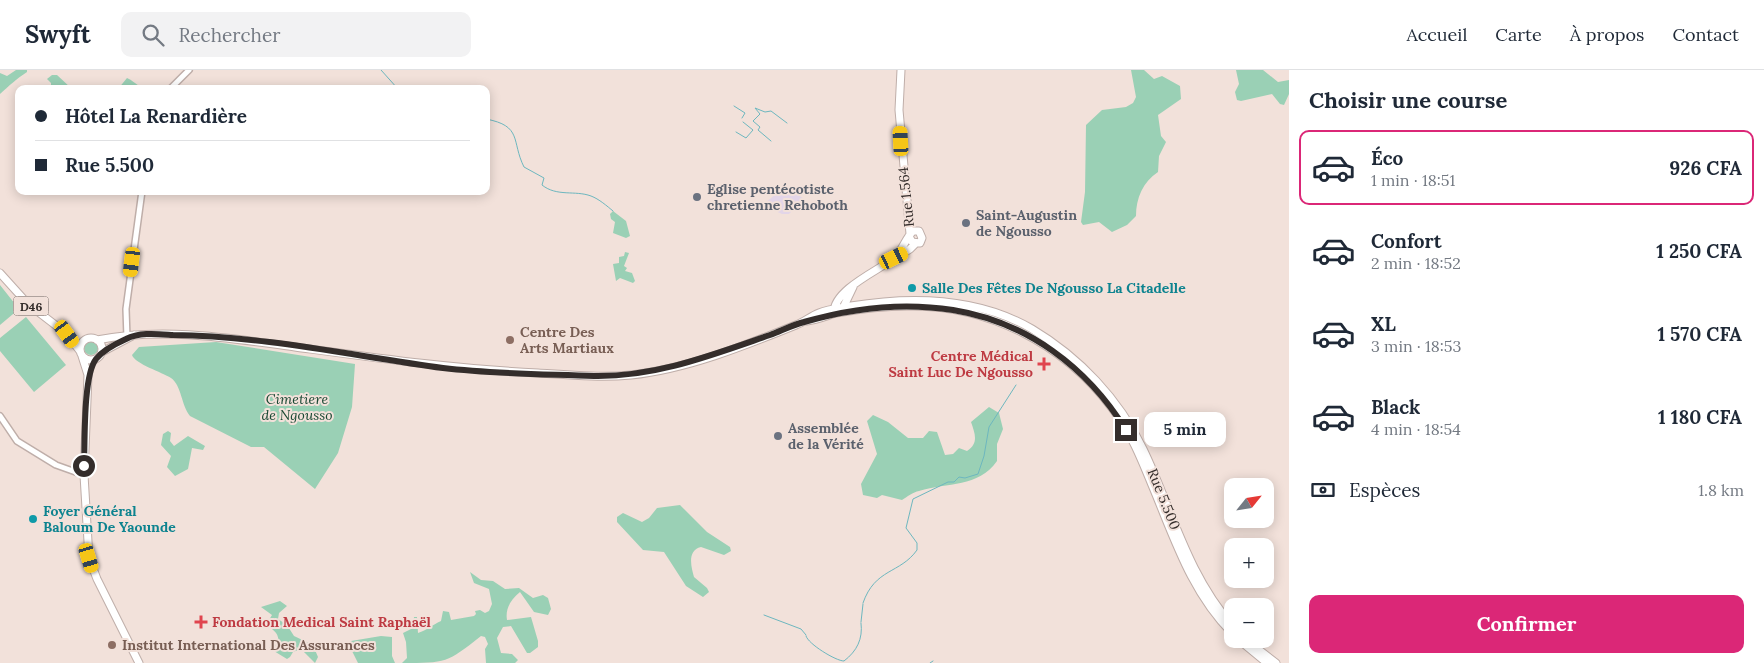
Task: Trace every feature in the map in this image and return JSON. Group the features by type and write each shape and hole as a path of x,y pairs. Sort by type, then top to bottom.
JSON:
{"main road":[{"name":"Rue 1.564","path":"838,311 838,298 894,258 912,233 908,211 899,103 902,70"},
{"path":"894,258 907,252 920,242 922,238 921,233 912,233 910,239 915,244"},
{"name":"D46","path":"0,273 28,304 67,334 81,353"},
{"path":"838,311 850,294 853,286"},
{"path":"850,294 856,302 862,304"},
{"path":"822,312 838,298"},
{"name":"Rue 5.500","path":"126,336 137,334 219,336 461,370 616,376 653,372 674,367 804,322 822,312 838,311 862,304 895,303 919,299 953,303 1004,316 1047,339 1084,369 1112,400 1137,438 1197,575 1224,614"},
{"name":"Rue 5.500","path":"895,303 939,308 986,317 1030,335 1070,364 1097,390 1113,409 1132,439 1183,560 1198,588 1224,624"},
{"path":"804,322 838,311 895,303"},
{"name":"D46","path":"67,334 84,340"},
{"path":"126,336 84,340 81,353 88,375 84,475 86,537 89,558 97,579 139,663"},
{"path":"88,375 95,360 102,352 126,336"},
{"path":"97,340 101,345 102,352"},
{"path":"81,353 88,360 95,360"},
{"path":"1249,648 1267,663"},
{"path":"1257,648 1276,663"}],"street":[{"path":"174,85 189,70"},
{"path":"126,336 126,309 141,195"},
{"path":"0,416 17,441 56,465 84,475"}],"shaded area":[{"path":"785,186 804,199 789,214 782,214 763,205"}],"green space":[{"path":"16,70 27,70 27,72 0,94 0,73 7,76"},
{"path":"1131,70 1144,70 1154,79 1162,76 1180,86 1181,99 1158,115 1161,136 1166,142 1159,156 1158,172 1141,191 1137,203 1136,216 1127,225 1112,232 1099,222 1083,225 1081,222 1085,192 1086,125 1102,110 1126,107 1133,103 1136,97"},
{"path":"1236,70 1263,70 1278,82 1289,80 1289,94 1284,105 1280,104 1272,94 1241,101 1237,100 1235,92 1239,84"},
{"path":"52,75 57,75 68,85 51,85 47,79"},
{"path":"127,78 138,85 121,85"},
{"path":"613,211 626,221 630,236 626,238 613,233 615,222 611,219 610,214"},
{"path":"625,252 629,253 624,266 627,268 625,271 632,273 635,281 633,283 620,278 616,281 613,264 619,263 619,257 624,256"},
{"path":"0,285 19,309 0,325"},
{"path":"26,317 66,365 34,392 0,351 0,338"},
{"path":"88,341 94,341 98,348 94,355 88,355 84,351 84,345"},
{"name":"Cimetiere de Ngousso","path":"216,342 355,364 352,407 338,453 315,489 264,447 251,447 190,416 175,381 138,362 132,355 139,347"},
{"path":"989,407 999,413 1003,429 997,444 997,461 981,476 962,483 912,493 902,500 882,495 877,498 863,495 861,484 877,454 867,421 873,415 888,422 908,438 923,438 929,431 937,432 945,455 953,454 959,448 967,451 971,448 975,438 971,422"},
{"path":"168,431 171,433 170,441 174,446 188,436 205,446 203,450 192,448 188,469 175,476 167,467 171,456 161,445 163,434"},
{"path":"680,505 707,532 730,547 731,551 724,555 701,547 692,555 694,577 709,592 703,597 686,586 664,552 643,550 617,522 617,517 623,513 642,522 649,518 657,508"},
{"path":"470,572 481,580 493,581 505,589 519,588 533,598 543,595 548,598 551,609 548,615 534,612 520,592 511,601 507,612 507,620 531,617 538,647 527,653 511,626 503,627 497,638 501,653 512,654 518,660 515,663 486,663 485,649 488,644 485,637 481,636 461,652 445,660 428,663 402,663 407,658 406,642 403,633 413,628 414,617 417,617 418,633 441,621 443,611 449,612 451,620 474,616 476,614 475,611 480,610 485,613 489,611 492,604 489,589 474,583"},
{"path":"280,601 287,606 279,613 278,619 287,625 294,636 313,645 318,657 315,663 301,649 293,652 287,659 269,648 278,643 278,637 266,625 272,615 261,607"},
{"path":"381,636 392,637 392,656 395,663 358,663 350,647 351,641"}],"waterway":[{"path":"381,70 394,85"},
{"path":"734,106 745,113 742,118"},
{"path":"771,141 758,130 760,127 753,121 760,114 755,108 765,112 771,111 787,123"},
{"path":"490,120 498,122 511,130 524,167 544,178 542,185 554,191 591,196 613,211"},
{"path":"736,132 746,138 753,130 743,122"},
{"path":"863,603 874,583 910,558 917,550 917,543 906,528 913,499 948,482 954,482 959,477 965,478 978,474 984,456 989,427 1016,385"},
{"path":"861,622 863,604"},
{"path":"764,615 801,629 806,635"},
{"path":"806,636 823,652 844,661 858,644 861,634 861,623"}],"place":[{"name":"Eglise pentécotiste chretienne Rehoboth","path":"697,197"},
{"name":"Saint-Augustin de Ngousso","path":"966,223"},
{"name":"Salle Des Fêtes De Ngousso La Citadelle","path":"912,288"},
{"name":"Centre Des Arts Martiaux","path":"510,340"},
{"name":"Centre Médical Saint Luc De Ngousso","path":"1044,364"},
{"name":"Assemblée de la Vérité","path":"778,436"},
{"name":"Foyer Général Baloum De Yaounde","path":"33,519"},
{"name":"Fondation Medical Saint Raphaël","path":"201,622"},
{"name":"Institut International Des Assurances","path":"112,645"}],"route":[{"path":"84,466 88,375 95,360 102,352 137,334 219,336 461,370 598,376 653,372 688,363 804,322 834,314 908,306 971,313 1000,322 1030,335 1076,369 1113,409 1126,430"}]}
